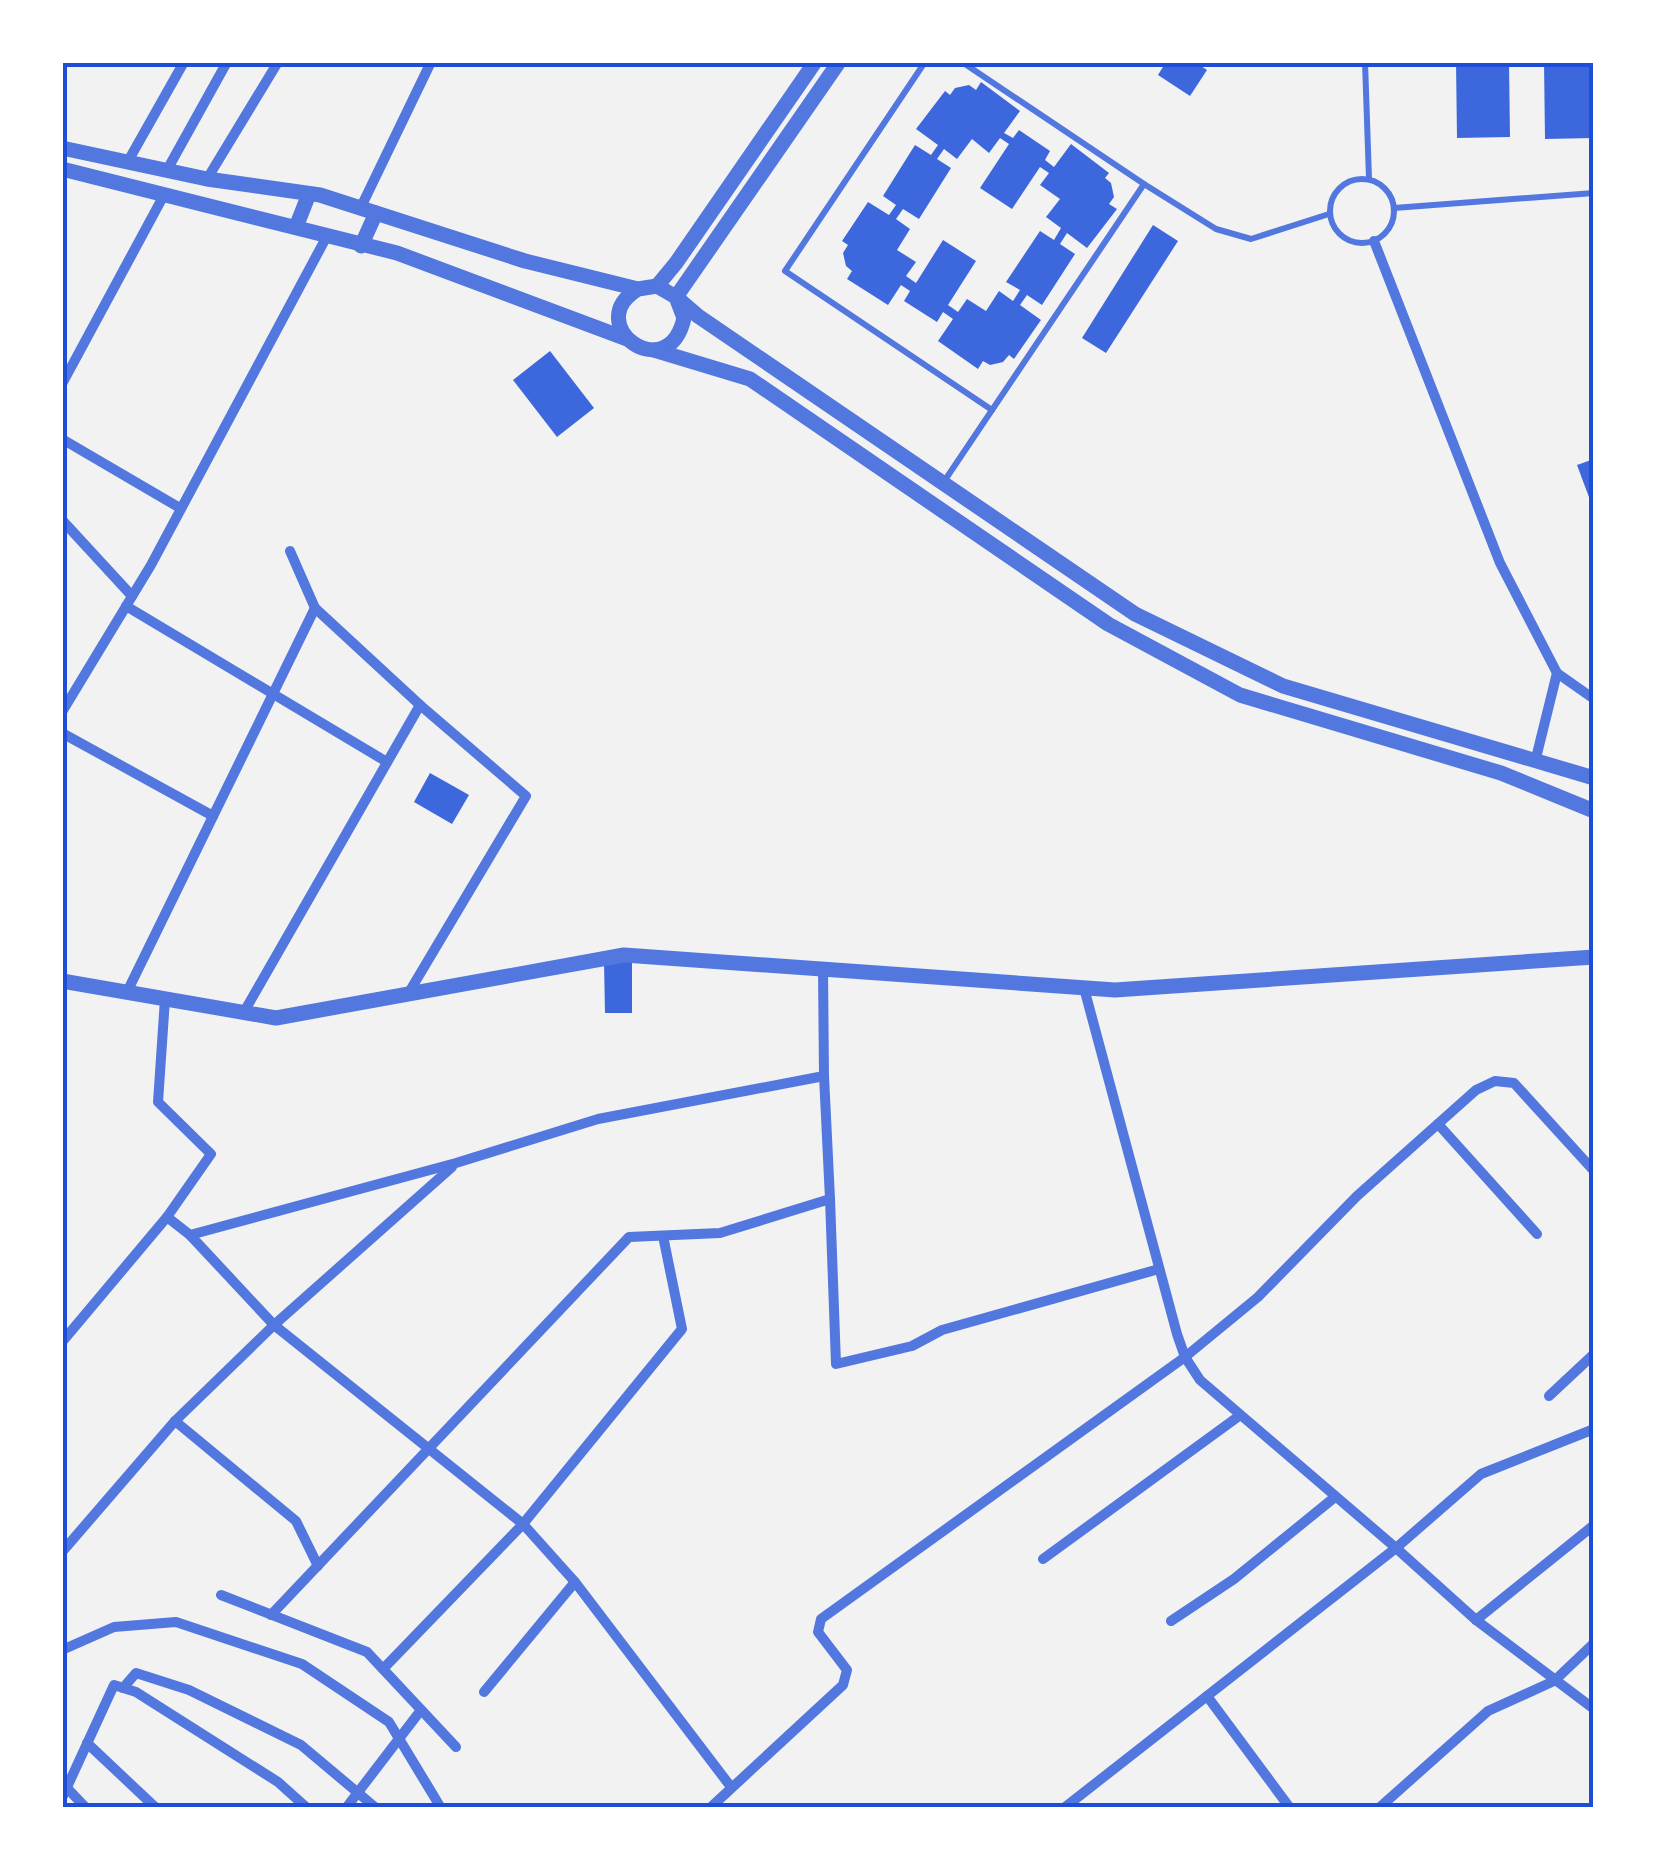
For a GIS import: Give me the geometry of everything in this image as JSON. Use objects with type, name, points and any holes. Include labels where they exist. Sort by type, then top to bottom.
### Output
[{"type":"street","points":[[127,164],[184,62]]},
{"type":"street","points":[[167,170],[227,62]]},
{"type":"street","points":[[208,179],[278,62]]},
{"type":"street","points":[[361,246],[368,210],[430,62]]},
{"type":"street","points":[[657,286],[815,62]]},
{"type":"street","points":[[676,297],[839,62]]},
{"type":"street","points":[[62,148],[127,164],[309,194],[525,262],[638,288],[657,286],[1119,604],[1283,686],[1594,778]]},
{"type":"street","points":[[62,169],[397,252],[513,294],[644,350],[750,379],[1108,624],[1240,695],[1501,774],[1594,812]]},
{"type":"street","points":[[62,384],[164,194]]},
{"type":"street","points":[[296,227],[309,194]]},
{"type":"street","points":[[62,712],[129,601],[328,236]]},
{"type":"street","points":[[1374,241],[1500,563],[1557,673],[1594,699]]},
{"type":"street","points":[[513,294],[525,262]]},
{"type":"street","points":[[627,340],[620,311],[638,288]]},
{"type":"street","points":[[654,350],[675,340],[681,330],[682,307],[676,297]]},
{"type":"street","points":[[62,439],[180,508]]},
{"type":"street","points":[[62,520],[129,601],[387,762]]},
{"type":"street","points":[[290,551],[315,608],[526,796],[408,994]]},
{"type":"street","points":[[1108,624],[1119,604]]},
{"type":"street","points":[[127,992],[315,608]]},
{"type":"street","points":[[1536,758],[1557,673]]},
{"type":"street","points":[[244,1012],[420,705]]},
{"type":"street","points":[[62,733],[213,816]]},
{"type":"street","points":[[62,981],[276,1018],[624,955],[1115,990],[1594,958]]},
{"type":"street","points":[[823,969],[836,1364],[912,1346],[942,1330],[1160,1269]]},
{"type":"street","points":[[1084,988],[1185,1356],[1200,1380],[1476,1620],[1594,1709]]},
{"type":"street","points":[[62,1342],[167,1217],[211,1154],[158,1102],[165,998]]},
{"type":"street","points":[[190,1235],[456,1163],[598,1119],[824,1076]]},
{"type":"street","points":[[710,1808],[843,1686],[847,1670],[818,1632],[822,1619],[1185,1356],[1258,1297],[1356,1196],[1476,1090],[1495,1081],[1514,1083],[1594,1171]]},
{"type":"street","points":[[1438,1124],[1537,1234]]},
{"type":"street","points":[[62,1552],[175,1420],[274,1325],[456,1163]]},
{"type":"street","points":[[271,1615],[629,1237],[720,1233],[830,1200]]},
{"type":"street","points":[[167,1217],[190,1235],[274,1325],[522,1524],[575,1582],[731,1787]]},
{"type":"street","points":[[383,1669],[522,1524],[682,1330],[664,1236]]},
{"type":"street","points":[[1549,1396],[1594,1354]]},
{"type":"street","points":[[1043,1560],[1239,1416]]},
{"type":"street","points":[[175,1420],[296,1522],[318,1566]]},
{"type":"street","points":[[1065,1807],[1396,1548],[1481,1474],[1594,1429]]},
{"type":"street","points":[[1170,1620],[1234,1579],[1335,1497]]},
{"type":"street","points":[[1476,1620],[1594,1526]]},
{"type":"street","points":[[484,1692],[575,1582]]},
{"type":"street","points":[[222,1595],[367,1652],[456,1747]]},
{"type":"street","points":[[62,1650],[114,1627],[176,1622],[302,1664],[389,1722],[442,1808]]},
{"type":"street","points":[[1379,1808],[1488,1711],[1554,1681],[1594,1644]]},
{"type":"street","points":[[124,1688],[136,1673],[189,1690],[301,1745],[376,1808]]},
{"type":"street","points":[[86,1808],[65,1793],[114,1685],[136,1692],[278,1782],[307,1808]]},
{"type":"street","points":[[1207,1696],[1290,1808]]},
{"type":"street","points":[[346,1808],[421,1710]]},
{"type":"street","points":[[87,1743],[156,1808]]},
{"type":"lane","points":[[925,62],[785,271],[992,410]]},
{"type":"lane","points":[[962,62],[1216,229],[1251,239],[1329,214]]},
{"type":"lane","points":[[1365,62],[1369,179]]},
{"type":"lane","points":[[1359,178],[1369,179],[1386,190],[1394,208],[1390,228],[1374,241],[1354,243],[1332,224],[1329,214],[1340,186],[1359,178]]},
{"type":"lane","points":[[942,485],[1144,184]]},
{"type":"lane","points":[[1394,208],[1594,193]]},
{"type":"building","points":[[1166,62],[1195,62],[1207,70],[1190,96],[1158,75]]},
{"type":"building","points":[[1456,62],[1509,62],[1510,137],[1457,138]]},
{"type":"building","points":[[1544,62],[1594,62],[1594,138],[1545,139]]},
{"type":"building","points":[[981,82],[1020,111],[1004,133],[1013,138],[1019,130],[1050,151],[1045,160],[1054,167],[1071,144],[1109,173],[1105,178],[1111,183],[1114,197],[1109,204],[1117,209],[1087,248],[1067,233],[1060,244],[1075,254],[1042,305],[1027,295],[1020,305],[1041,320],[1014,359],[1009,355],[1003,362],[990,365],[983,361],[978,369],[938,341],[953,319],[943,312],[937,322],[904,301],[910,291],[901,285],[888,305],[847,279],[852,271],[846,266],[843,253],[848,245],[842,241],[868,202],[889,215],[896,205],[883,196],[915,145],[931,155],[938,145],[916,129],[945,91],[950,95],[955,88],[969,85],[976,90]],"holes":[[[1000,138],[1009,144],[980,188],[1012,209],[1040,167],[1049,173],[1040,185],[1060,199],[1046,217],[1061,228],[1054,240],[1040,231],[1006,282],[1020,290],[1013,301],[999,291],[986,311],[967,299],[958,312],[948,305],[976,261],[943,240],[916,283],[906,276],[916,262],[897,250],[910,229],[896,219],[903,209],[919,219],[951,168],[937,159],[944,149],[957,159],[972,139],[989,153]]]},
{"type":"building","points":[[1153,225],[1178,241],[1106,353],[1082,338]]},
{"type":"building","points":[[550,351],[594,408],[557,437],[513,380]]},
{"type":"building","points":[[1594,459],[1594,508],[1593,508],[1577,465]]},
{"type":"building","points":[[430,773],[469,795],[452,824],[414,802]]},
{"type":"building","points":[[604,962],[632,962],[632,1013],[605,1013]]}]
